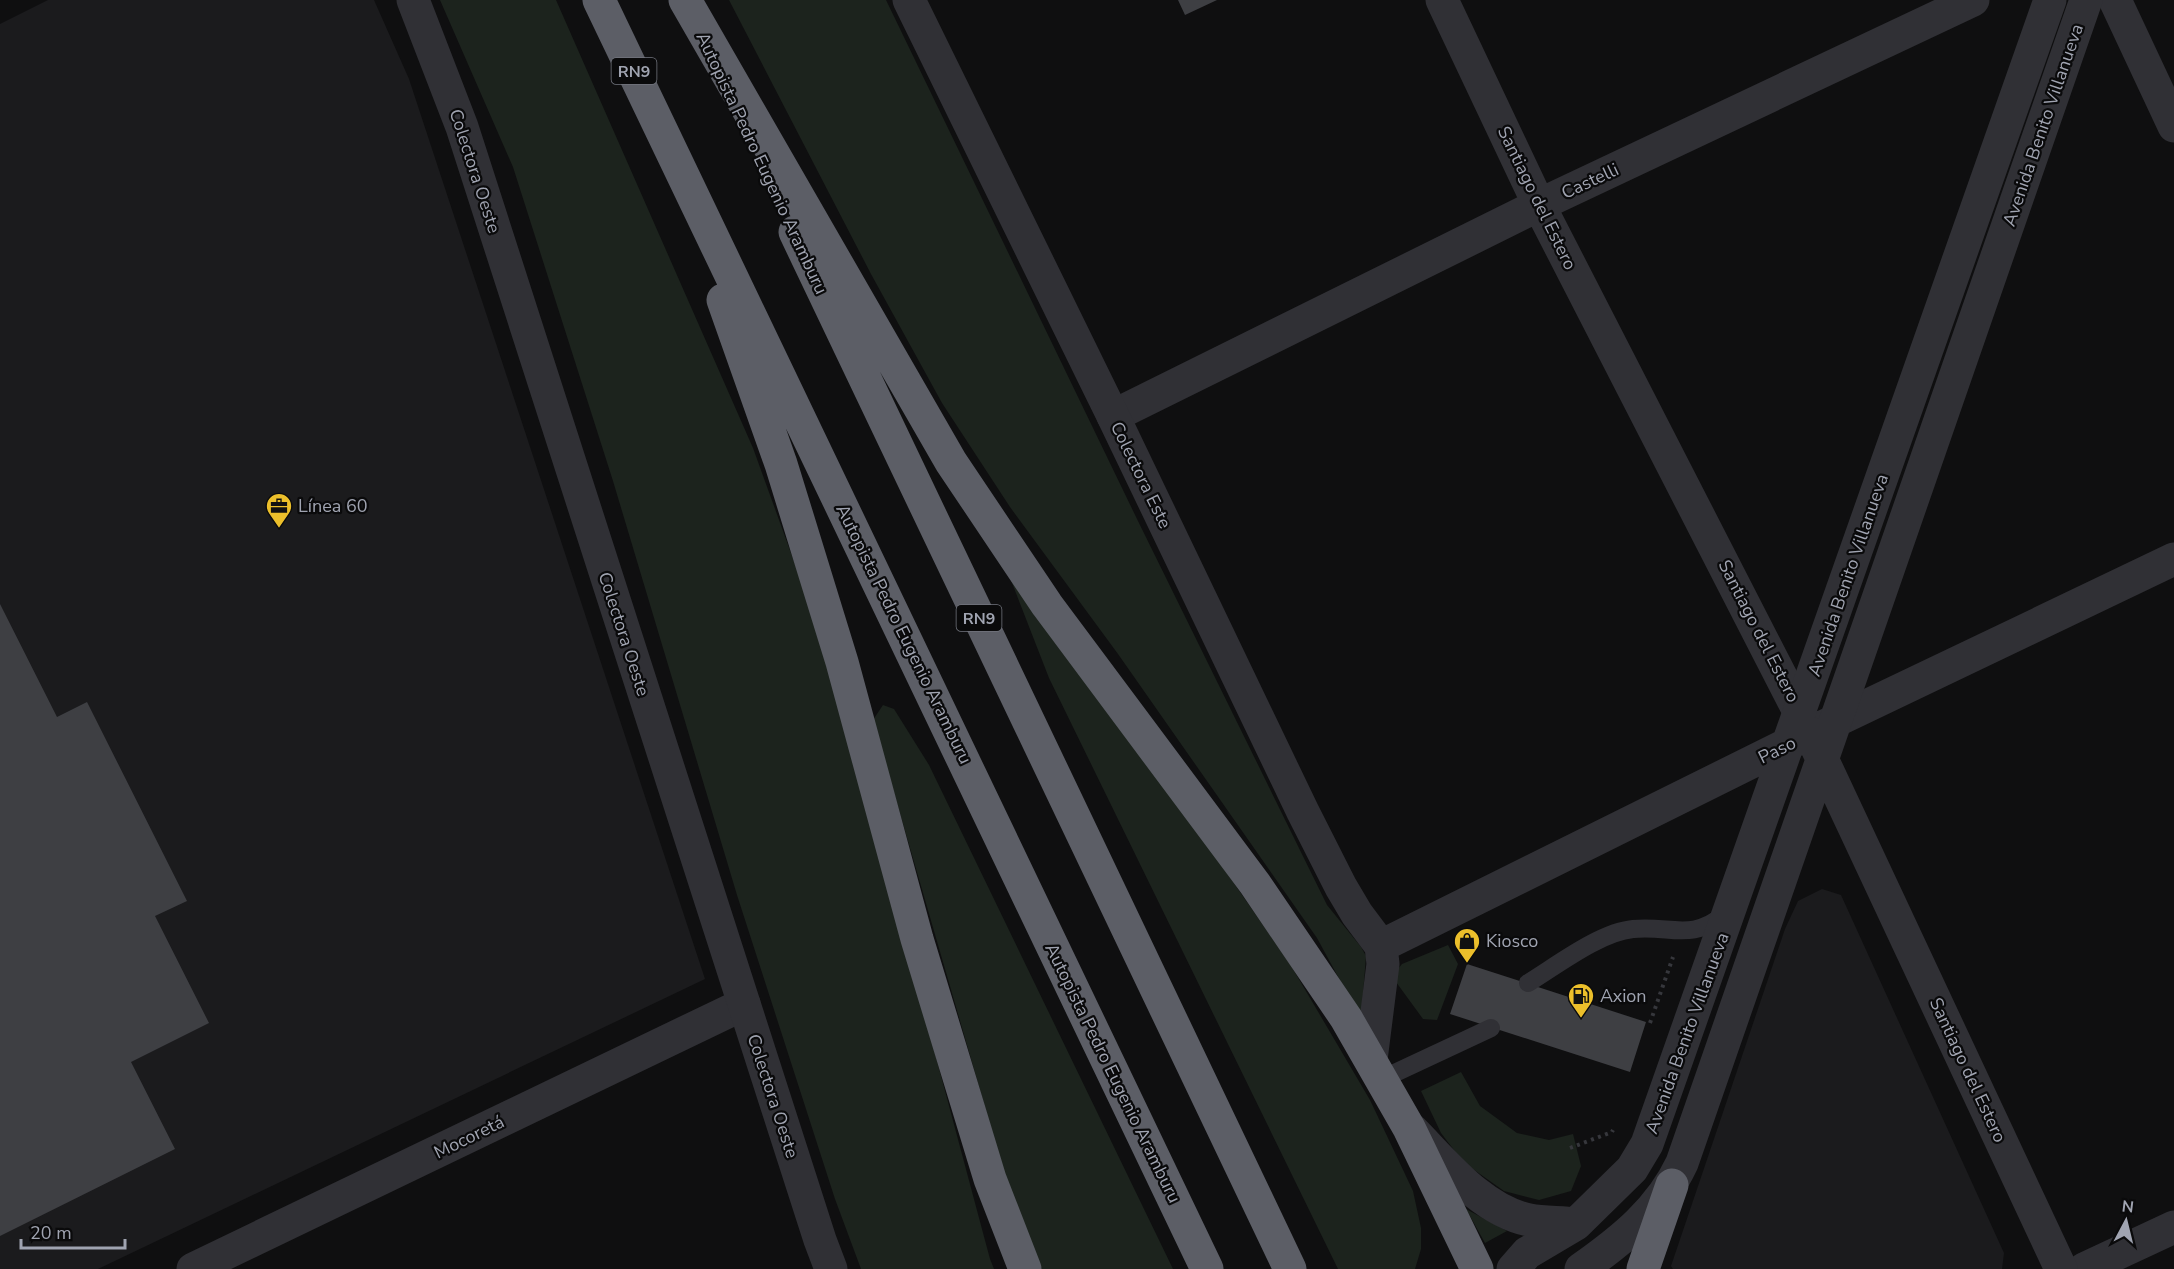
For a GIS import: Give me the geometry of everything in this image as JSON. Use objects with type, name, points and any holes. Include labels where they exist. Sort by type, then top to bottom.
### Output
[{"type":"highway","name":"Autopista Pedro Eugenio Aramburu","points":[[599,0],[1207,1268]]},
{"type":"highway","name":"Autopista Pedro Eugenio Aramburu","points":[[685,0],[1290,1269]]},
{"type":"highway","points":[[685,0],[951,462],[1047,605],[1255,884],[1346,1018],[1409,1128],[1478,1269]]},
{"type":"highway","points":[[668,142],[781,464],[842,662],[921,951],[990,1179],[1025,1269]]},
{"type":"highway","points":[[1643,1269],[1672,1185]]},
{"type":"street","name":"Colectora Oeste","points":[[413,0],[462,128],[831,1269]]},
{"type":"street","name":"Colectora Este","points":[[909,0],[1113,416],[1308,822],[1346,896],[1381,946]]},
{"type":"street","name":"Santiago del Estero","points":[[1442,0],[1539,205],[1812,734],[2061,1269]]},
{"type":"street","name":"Castelli","points":[[1113,416],[1539,205],[1973,0]]},
{"type":"street","name":"Avenida Benito Villanueva","points":[[1581,1269],[1634,1229],[1672,1185],[1702,1105],[1812,734],[2050,0]]},
{"type":"street","name":"Avenida Benito Villanueva","points":[[1513,1269],[1527,1253],[1576,1224],[1632,1169],[1647,1144],[1731,909],[1812,734],[2086,0]]},
{"type":"street","points":[[2115,0],[2174,126]]},
{"type":"street","name":"Paso","points":[[1381,946],[2174,559]]},
{"type":"street","points":[[1376,1069],[1383,964],[1381,946]]},
{"type":"street","name":"Mocoretá","points":[[193,1269],[744,1004]]},
{"type":"street","points":[[1409,1128],[1469,1187],[1500,1209],[1528,1220],[1576,1224]]},
{"type":"street","points":[[2084,1269],[2174,1227]]},
{"type":"lane","points":[[1528,983],[1597,941],[1633,929],[1682,931],[1701,928],[1715,922],[1731,909]]},
{"type":"lane","points":[[1376,1069],[1491,1028]]},
{"type":"path","points":[[1650,1023],[1682,931]]},
{"type":"path","points":[[1570,1148],[1612,1132],[1616,1122]]},
{"type":"shaded area","name":"Línea 60","points":[[48,0],[374,0],[409,79],[705,979],[98,1269],[0,1269],[0,24]]},
{"type":"shaded area","points":[[440,0],[556,0],[753,448],[830,661],[994,1269],[861,1269],[835,1199],[737,895],[613,481],[513,167]]},
{"type":"shaded area","points":[[729,0],[886,0],[1327,905],[1366,956],[1361,1019],[1317,938],[1118,654],[1010,507],[942,403],[871,274]]},
{"type":"shaded area","points":[[1007,570],[1167,787],[1290,964],[1370,1100],[1413,1191],[1421,1228],[1421,1249],[1415,1269],[1338,1269],[1049,678]]},
{"type":"shaded area","points":[[883,705],[894,709],[929,765],[1173,1269],[1041,1269],[1013,1204],[873,720]]},
{"type":"shaded area","points":[[1822,889],[1841,895],[2004,1253],[2002,1269],[1673,1269],[1671,1266],[1785,929],[1798,901]]},
{"type":"shaded area","points":[[1448,945],[1458,964],[1437,1020],[1423,1019],[1396,982],[1394,974],[1402,964]]},
{"type":"shaded area","points":[[1461,1072],[1480,1106],[1517,1133],[1549,1140],[1573,1134],[1581,1166],[1571,1191],[1539,1200],[1504,1191],[1463,1162],[1441,1133],[1421,1091]]},
{"type":"shaded area","points":[[1466,1209],[1507,1231],[1485,1243]]},
{"type":"building","points":[[1178,0],[1217,0],[1185,15]]},
{"type":"building","points":[[0,604],[57,717],[87,702],[187,901],[155,916],[209,1023],[131,1062],[175,1149],[0,1236]]},
{"type":"building","points":[[1467,964],[1646,1022],[1630,1072],[1450,1014]]},
{"type":"place","name":"Línea 60","points":[[279,529]]},
{"type":"place","name":"Kiosco","points":[[1467,964]]},
{"type":"place","name":"Axion","points":[[1581,1019]]}]
